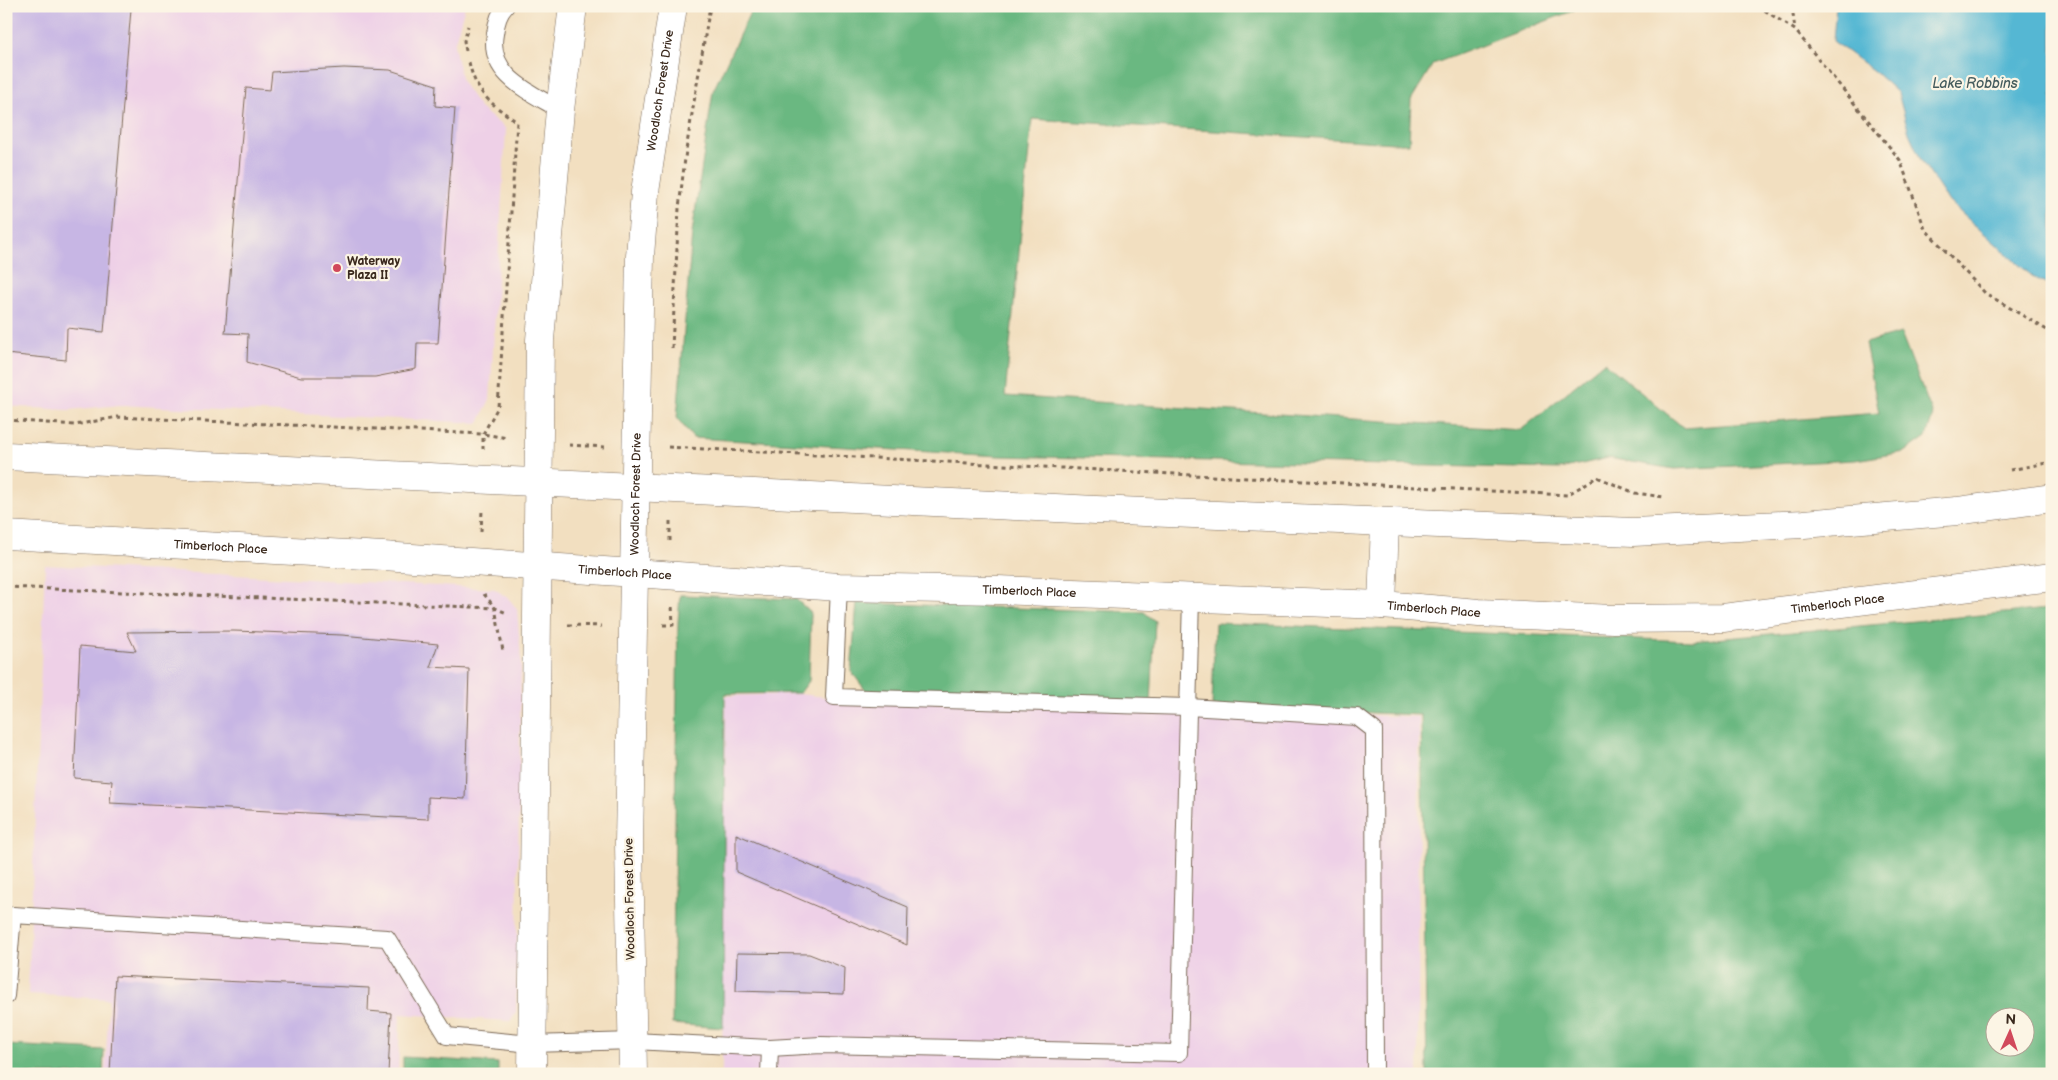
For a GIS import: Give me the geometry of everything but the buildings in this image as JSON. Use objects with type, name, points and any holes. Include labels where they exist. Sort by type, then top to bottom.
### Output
[{"type":"street","points":[[532,1074],[541,331],[560,110],[573,6]]},
{"type":"street","name":"Woodloch Forest Drive","points":[[634,1074],[629,843],[640,256],[645,192],[673,6]]},
{"type":"street","points":[[6,456],[636,489],[1539,530],[1673,530],[1804,524],[1947,512],[2052,498]]},
{"type":"street","points":[[1382,605],[1386,523]]},
{"type":"street","name":"Timberloch Place","points":[[6,535],[480,563],[839,587],[998,590],[1382,605],[1479,613],[1613,619],[1723,618],[2052,577]]},
{"type":"lane","points":[[506,6],[502,10],[494,38],[493,50],[496,63],[524,89],[560,110]]},
{"type":"lane","points":[[839,587],[834,696],[1188,707],[1357,717],[1374,730],[1375,1074]]},
{"type":"lane","points":[[6,996],[13,915],[387,938],[448,1036],[532,1044],[634,1041],[770,1048],[821,1045],[1179,1053],[1191,598]]},
{"type":"lane","points":[[769,1074],[770,1048]]},
{"type":"path","points":[[672,358],[679,208],[686,150],[710,6]]},
{"type":"path","points":[[1758,6],[1795,30],[1900,160],[1925,229],[1985,293],[2052,333]]},
{"type":"path","points":[[1792,6],[1795,30]]},
{"type":"path","points":[[470,17],[464,41],[471,73],[485,100],[517,122],[498,407],[483,434],[481,590],[495,608]]},
{"type":"path","points":[[6,420],[75,425],[118,417],[483,434],[540,444],[636,448],[668,447],[1567,495],[1597,476],[1636,493],[1671,498]]},
{"type":"path","points":[[6,587],[495,608],[536,624],[632,626],[673,624],[668,437]]},
{"type":"path","points":[[2008,470],[2052,462]]},
{"type":"shaded area","points":[[6,6],[465,6],[454,45],[462,82],[480,108],[506,129],[490,399],[479,423],[120,405],[68,410],[6,406]]},
{"type":"shaded area","points":[[45,565],[495,589],[509,599],[517,609],[521,660],[516,1012],[510,1021],[400,1014],[398,1074],[105,1074],[109,999],[28,994]]},
{"type":"shaded area","points":[[800,694],[833,698],[1419,717],[1418,1074],[722,1074],[726,696]]},
{"type":"green space","points":[[753,6],[1572,6],[1575,10],[1433,64],[1411,100],[1409,144],[1032,119],[1005,396],[1521,430],[1604,362],[1684,428],[1879,413],[1865,343],[1901,333],[1933,415],[1926,437],[1905,452],[1855,460],[1674,469],[1608,458],[1560,469],[998,456],[693,438],[677,418],[692,233],[713,91]]},
{"type":"green space","points":[[680,595],[796,599],[811,613],[809,681],[800,693],[725,694],[723,1028],[672,1024]]},
{"type":"green space","points":[[857,603],[1144,612],[1155,621],[1151,703],[866,691],[851,671]]},
{"type":"green space","points":[[2048,609],[2052,637],[2052,1074],[1427,1074],[1421,715],[1212,706],[1215,623],[1693,641]]},
{"type":"green space","points":[[6,1045],[104,1050],[103,1074],[6,1074]]},
{"type":"green space","points":[[403,1057],[498,1063],[498,1074],[403,1074]]},
{"type":"water","name":"Lake Robbins","points":[[1836,6],[2052,6],[2052,286],[2033,277],[1949,202],[1921,160],[1909,133],[1898,93],[1875,72],[1833,41]]},
{"type":"place","name":"Waterway Plaza II","points":[[337,268]]}]
